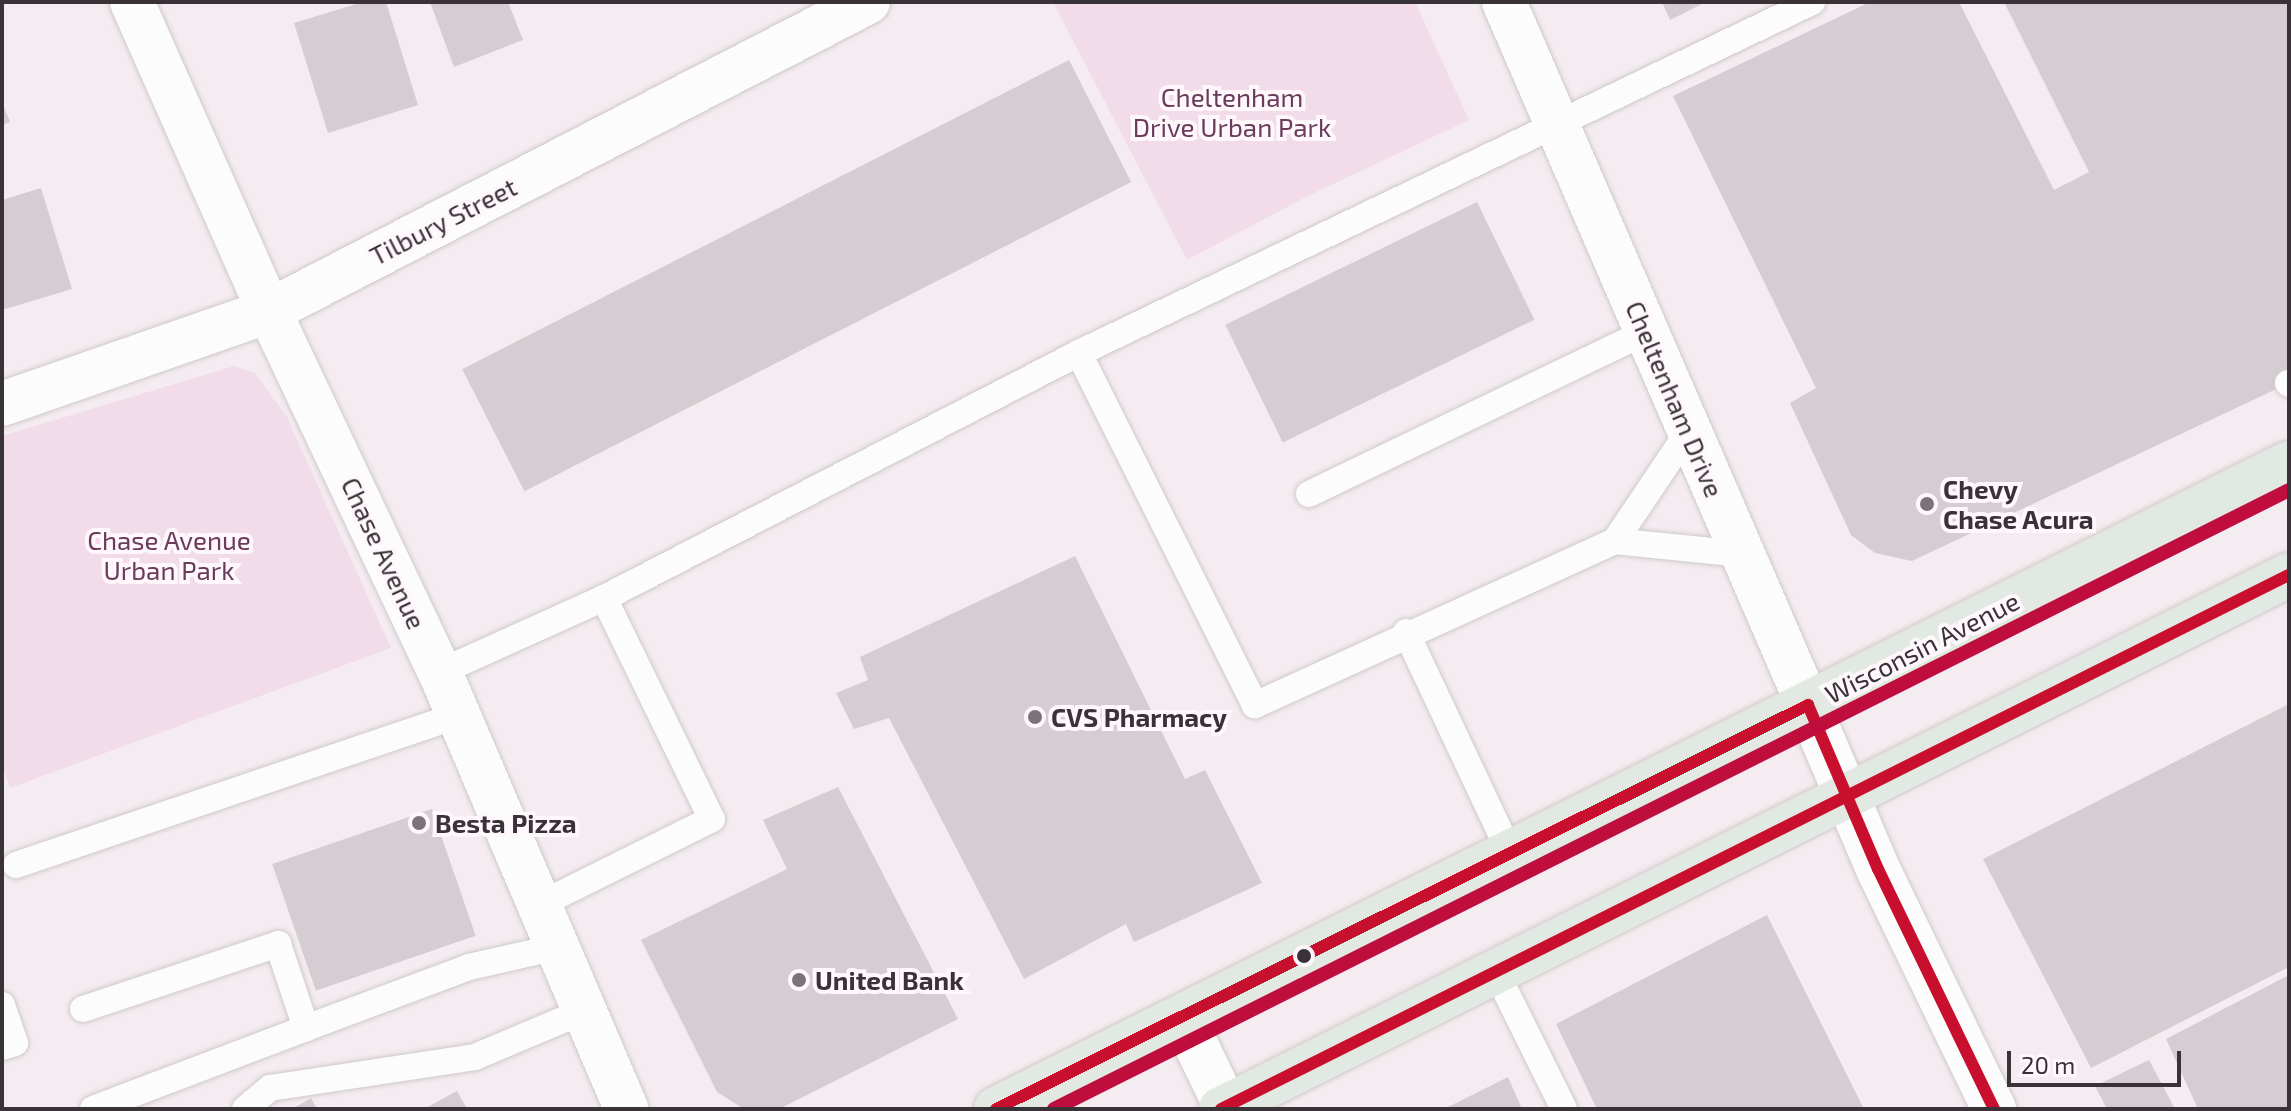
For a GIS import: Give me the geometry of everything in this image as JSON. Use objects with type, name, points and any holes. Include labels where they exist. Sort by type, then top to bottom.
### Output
[{"type":"main road","name":"Wisconsin Avenue","points":[[996,1109],[2289,463]]},
{"type":"main road","points":[[1224,1108],[2289,575]]},
{"type":"street","name":"Chase Avenue","points":[[132,2],[269,311],[440,672],[626,1109]]},
{"type":"street","name":"Tilbury Street","points":[[2,404],[269,311],[820,12],[868,2]]},
{"type":"street","name":"Cheltenham Drive","points":[[1504,2],[1846,796],[1994,1109]]},
{"type":"street","points":[[1183,1018],[1224,1108]]},
{"type":"lane","points":[[440,672],[604,598],[1079,353],[1812,2]]},
{"type":"lane","points":[[1309,494],[1646,332]]},
{"type":"lane","points":[[1079,353],[1255,705],[1406,632],[1615,541],[1742,554]]},
{"type":"lane","points":[[1615,541],[1689,431]]},
{"type":"lane","points":[[539,905],[712,819],[604,598]]},
{"type":"lane","points":[[1406,632],[1510,853]]},
{"type":"lane","points":[[16,865],[458,715]]},
{"type":"lane","points":[[83,1009],[278,944],[306,1028]]},
{"type":"lane","points":[[93,1109],[469,967],[557,947]]},
{"type":"lane","points":[[1497,974],[1564,1109]]},
{"type":"lane","points":[[2,1005],[15,1043],[2,1047]]},
{"type":"lane","points":[[245,1109],[270,1088],[475,1057],[584,1011]]},
{"type":"green space","name":"Cheltenham Drive Urban Park","points":[[1053,2],[1415,2],[1469,120],[1308,196],[1187,260]]},
{"type":"green space","name":"Chase Avenue Urban Park","points":[[234,366],[255,373],[287,417],[391,648],[10,788],[2,765],[2,436]]},
{"type":"building","points":[[363,2],[386,2],[418,105],[328,133],[294,23]]},
{"type":"building","points":[[430,2],[508,2],[523,40],[454,67]]},
{"type":"building","points":[[1662,2],[1706,2],[1670,20]]},
{"type":"building","points":[[1870,2],[1959,2],[2054,190],[2089,172],[2004,2],[2289,2],[2289,383],[1912,561],[1875,553],[1851,535],[1790,403],[1816,388],[1673,96]]},
{"type":"building","points":[[1069,60],[1131,182],[524,491],[462,369]]},
{"type":"building","points":[[2,102],[10,122],[2,125]]},
{"type":"building","points":[[41,188],[72,289],[2,310],[2,200]]},
{"type":"building","points":[[1477,202],[1534,320],[1283,442],[1225,325]]},
{"type":"building","name":"CVS Pharmacy","points":[[1075,556],[1185,779],[1205,770],[1262,883],[1134,942],[1126,924],[1024,979],[889,718],[854,729],[836,693],[868,680],[860,657]]},
{"type":"building","points":[[2289,704],[2289,967],[2091,1068],[1983,859]]},
{"type":"building","name":"United Bank","points":[[838,787],[958,1019],[779,1109],[744,1109],[717,1092],[641,940],[787,869],[763,820]]},
{"type":"building","points":[[432,809],[476,936],[316,991],[272,864]]},
{"type":"building","points":[[1767,915],[1864,1109],[1597,1109],[1556,1024]]},
{"type":"building","points":[[2289,975],[2289,1109],[2198,1109],[2166,1039]]},
{"type":"building","points":[[2149,1060],[2175,1109],[2107,1109],[2095,1086]]},
{"type":"building","points":[[1508,1077],[1522,1109],[1444,1109]]},
{"type":"building","points":[[457,1091],[467,1109],[424,1109]]},
{"type":"building","points":[[311,1098],[317,1109],[292,1109]]},
{"type":"transit line","points":[[1054,1109],[2289,490]]},
{"type":"transit line","points":[[1221,1109],[2289,575]]},
{"type":"transit line","points":[[996,1109],[1808,705],[1878,869],[1994,1109]]},
{"type":"place","name":"Chevy Chase Acura","points":[[1927,504]]},
{"type":"place","name":"CVS Pharmacy","points":[[1035,717]]},
{"type":"place","name":"Besta Pizza","points":[[419,823]]},
{"type":"place","name":"United Bank","points":[[799,980]]}]
